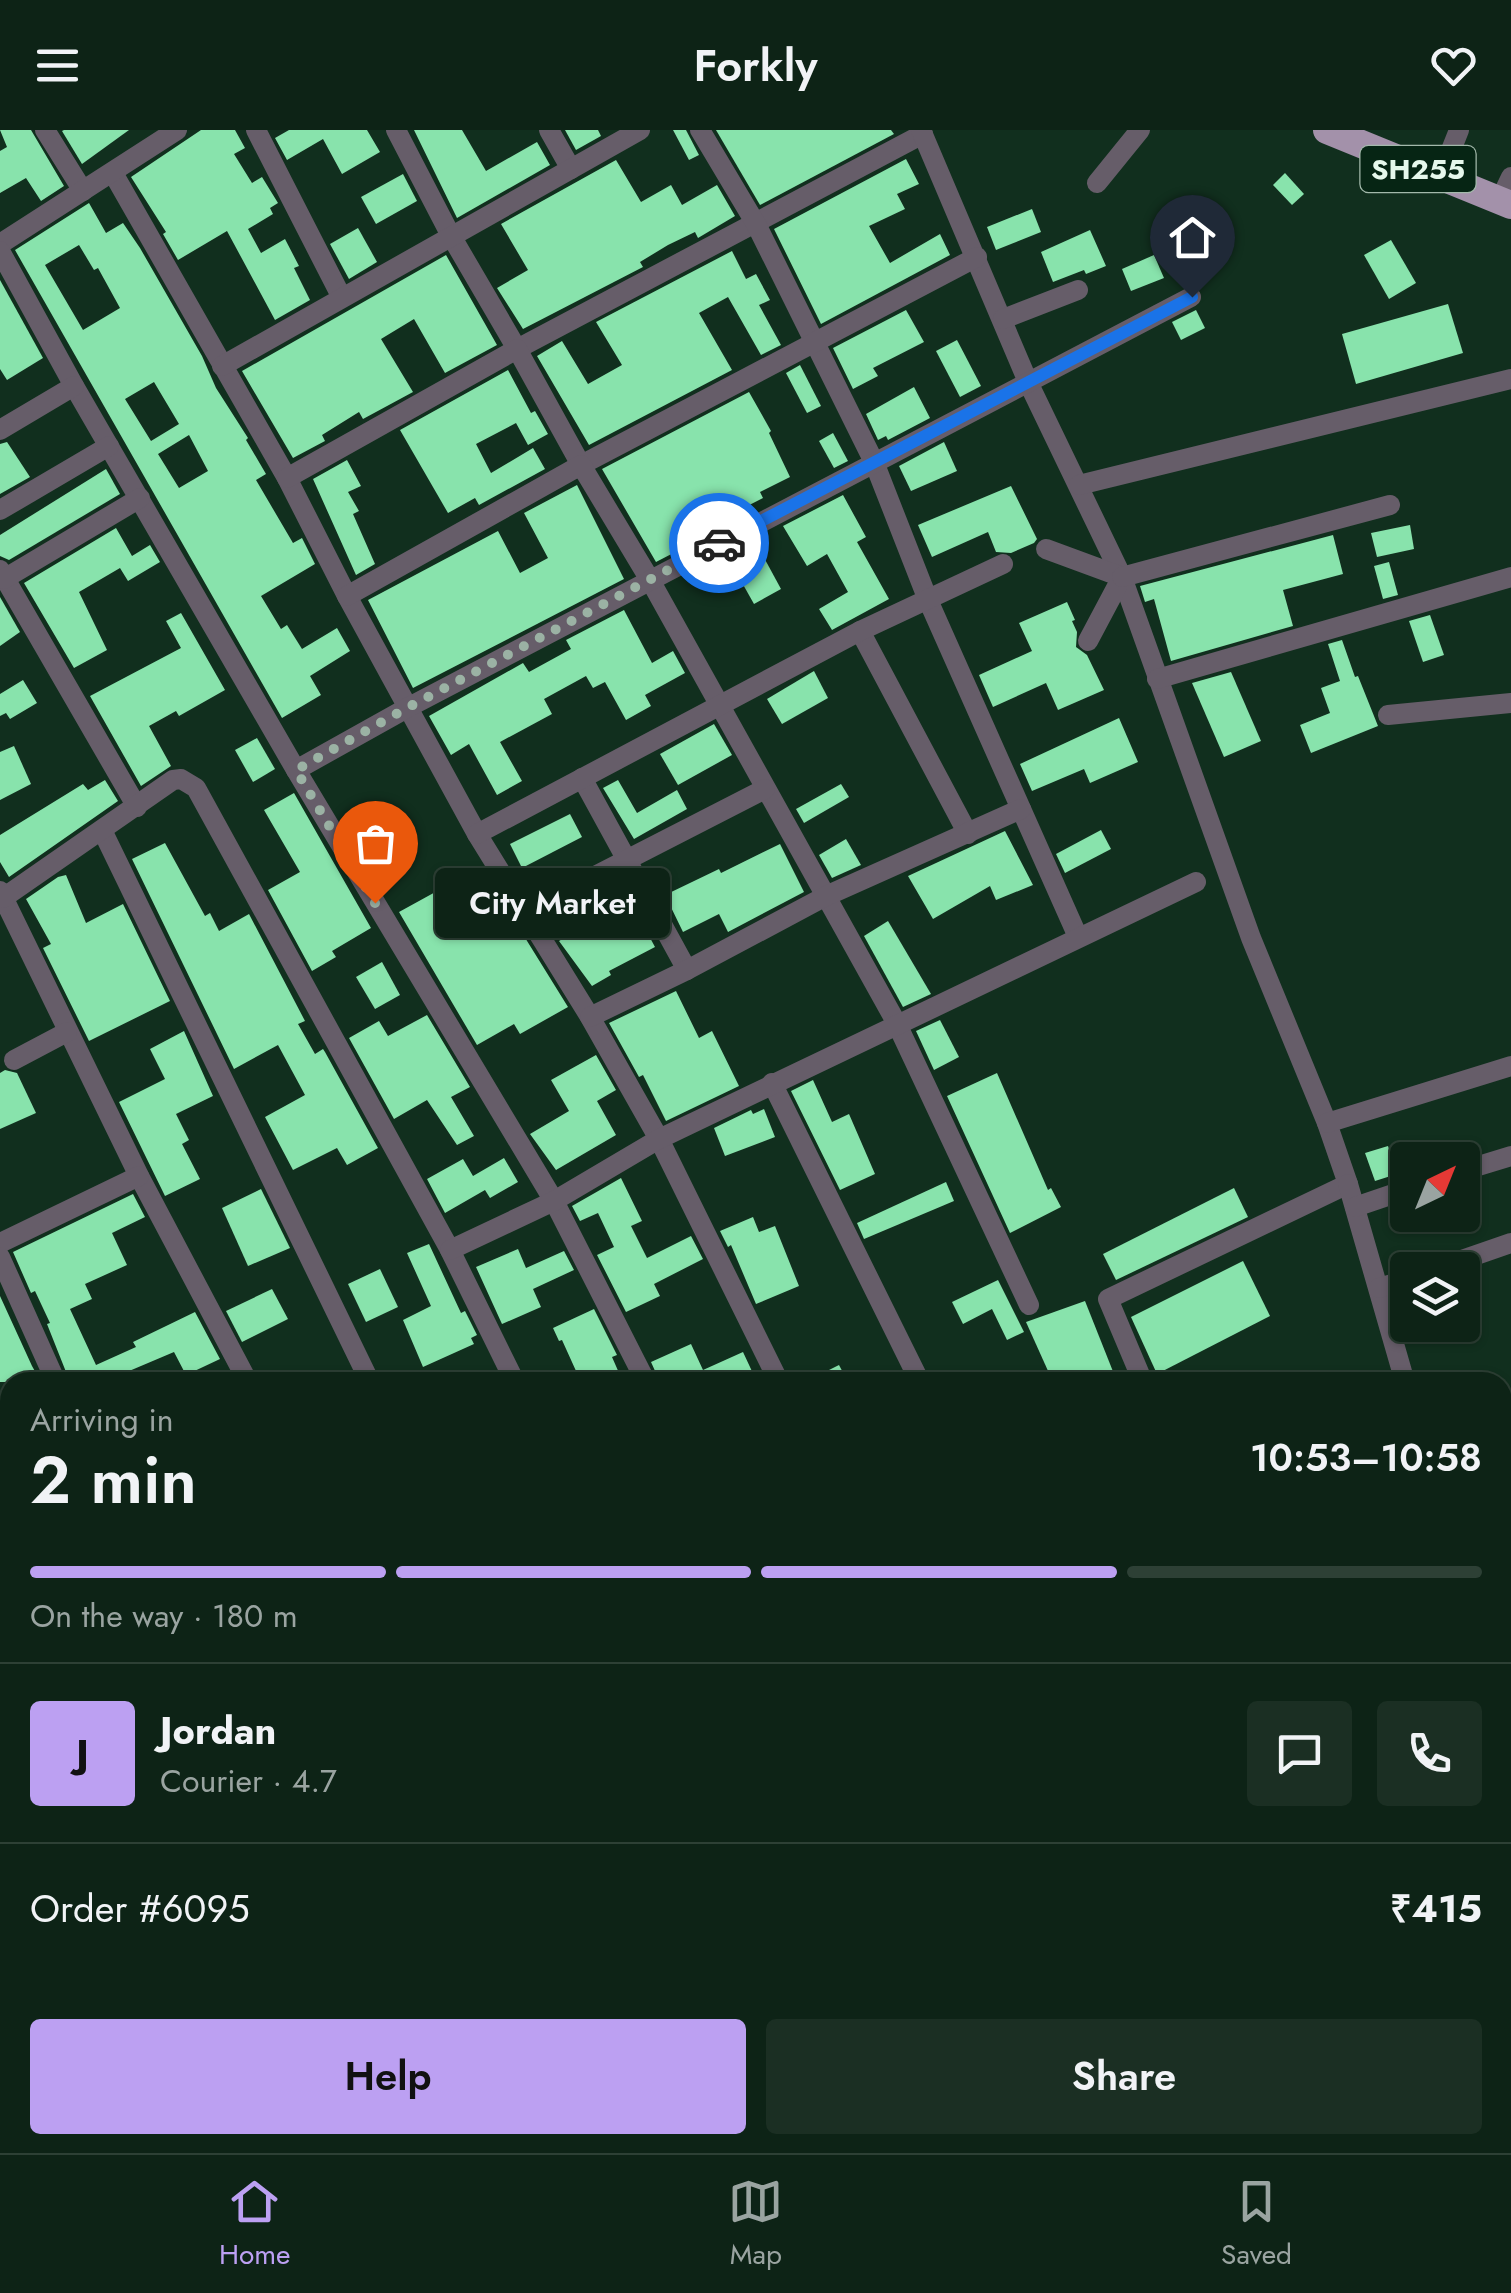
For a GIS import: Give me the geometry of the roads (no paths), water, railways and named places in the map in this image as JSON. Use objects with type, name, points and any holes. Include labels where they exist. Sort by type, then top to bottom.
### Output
[{"type":"main road","name":"SH255","points":[[1327,130],[1440,178],[1507,194]]},
{"type":"street","points":[[45,130],[83,191]]},
{"type":"street","points":[[178,130],[0,247],[74,386],[296,770],[554,1202],[641,1372]]},
{"type":"street","points":[[256,130],[341,296]]},
{"type":"street","points":[[396,130],[450,234],[650,580],[896,1022],[1029,1305]]},
{"type":"street","points":[[548,130],[571,169]]},
{"type":"street","points":[[700,130],[756,224],[874,462],[928,600],[1078,937]]},
{"type":"street","points":[[1098,183],[1140,130]]},
{"type":"street","points":[[1440,178],[1459,130]]},
{"type":"street","points":[[287,478],[517,349],[922,132],[1028,382],[1122,577],[1251,938],[1328,1123],[1380,1288],[1401,1372]]},
{"type":"street","points":[[222,366],[628,133]]},
{"type":"street","points":[[112,173],[287,478],[477,834],[590,1016],[658,1138],[774,1372]]},
{"type":"street","points":[[347,596],[581,465],[977,257]]},
{"type":"street","points":[[1002,319],[1078,290]]},
{"type":"street","points":[[296,770],[407,708],[1192,297]]},
{"type":"street","points":[[1079,484],[1511,379]]},
{"type":"street","points":[[0,430],[74,386]]},
{"type":"street","points":[[0,510],[110,446]]},
{"type":"street","points":[[137,807],[2,575],[140,498]]},
{"type":"street","points":[[1046,549],[1122,577],[1390,504]]},
{"type":"street","points":[[477,834],[860,631],[1003,564]]},
{"type":"street","points":[[1088,642],[1122,577]]},
{"type":"street","points":[[1157,679],[1511,578]]},
{"type":"street","points":[[860,631],[968,834]]},
{"type":"street","points":[[1388,715],[1511,702]]},
{"type":"street","points":[[582,778],[687,970]]},
{"type":"street","points":[[243,1372],[139,1176],[2,894],[181,779],[196,788],[450,1250],[510,1372]]},
{"type":"street","points":[[526,911],[765,789]]},
{"type":"street","points":[[590,1016],[826,896],[1021,808]]},
{"type":"street","points":[[102,830],[365,1372]]},
{"type":"street","points":[[450,1250],[554,1202],[658,1138],[1196,882]]},
{"type":"street","points":[[14,1060],[67,1032]]},
{"type":"street","points":[[1328,1123],[1511,1066]]},
{"type":"street","points":[[772,1083],[915,1372]]},
{"type":"street","points":[[1480,1166],[1511,1156]]},
{"type":"street","points":[[0,1243],[139,1176]]},
{"type":"street","points":[[1140,1372],[1108,1298],[1348,1184]]},
{"type":"street","points":[[1355,1206],[1390,1195]]},
{"type":"street","points":[[1480,1254],[1511,1243]]},
{"type":"street","points":[[0,1257],[52,1372]]},
{"type":"street","points":[[1380,1288],[1390,1285]]},
{"type":"place","name":"City Market","points":[[375,903]]}]
